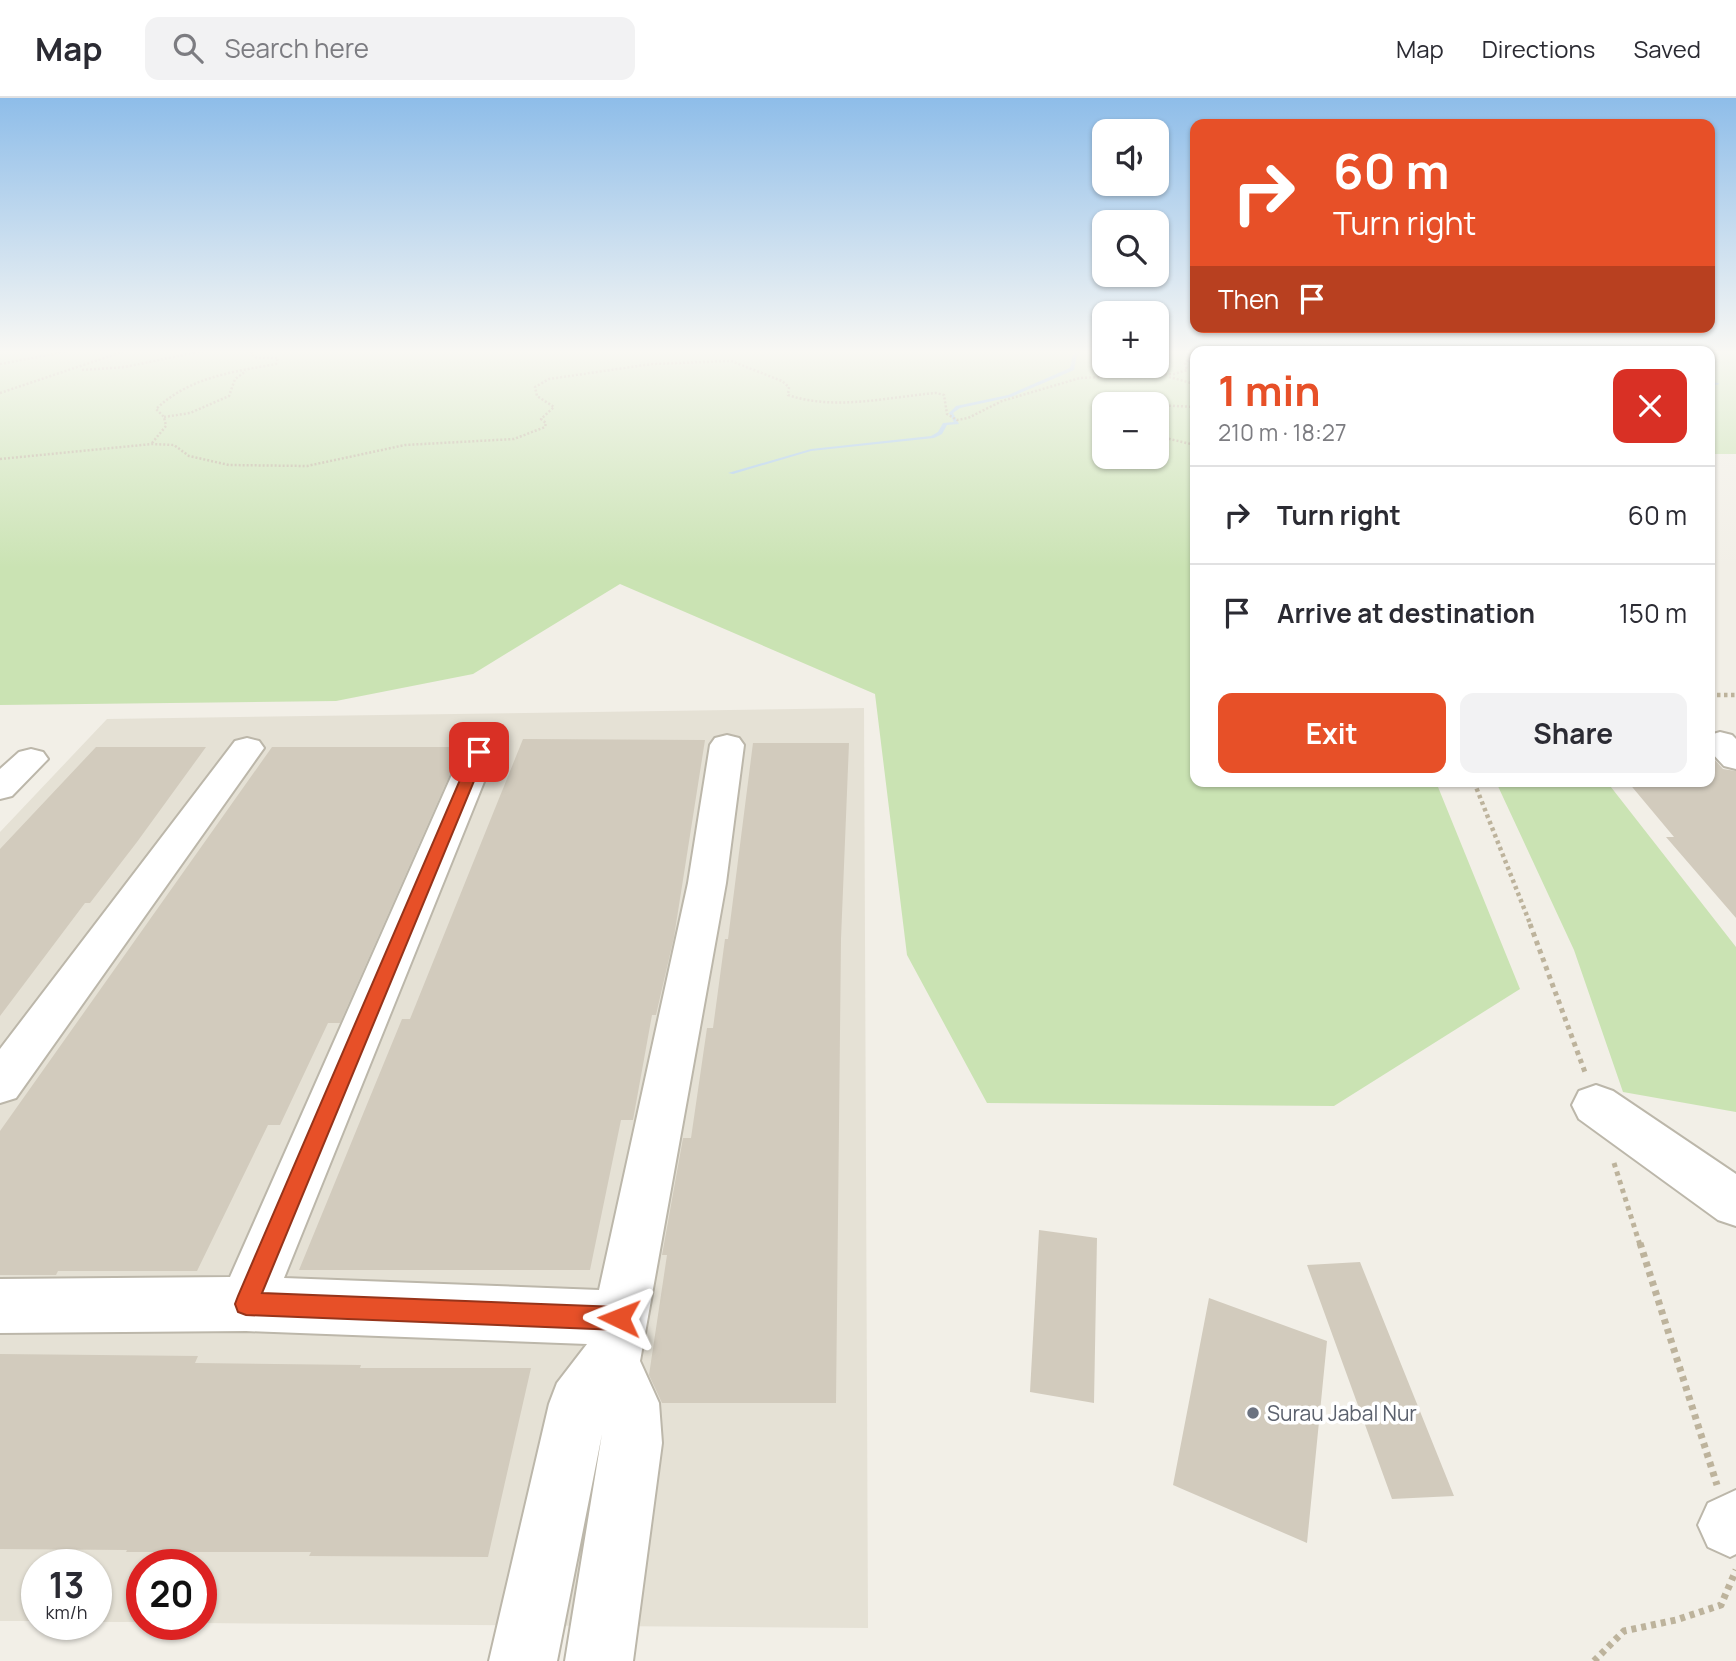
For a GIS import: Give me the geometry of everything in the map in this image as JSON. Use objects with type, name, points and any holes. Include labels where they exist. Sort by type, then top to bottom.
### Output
[{"type":"lane","points":[[523,1661],[578,1404],[615,1341],[707,883],[727,745]]},
{"type":"lane","points":[[0,1084],[247,748]]},
{"type":"lane","points":[[246,1304],[479,752]]},
{"type":"lane","points":[[0,759],[31,759],[0,788]]},
{"type":"lane","points":[[1596,1105],[1736,1203]]},
{"type":"lane","points":[[0,1306],[246,1304],[615,1341]]},
{"type":"lane","points":[[599,1661],[632,1443],[630,1403],[615,1341]]},
{"type":"path","points":[[152,444],[166,426],[165,423]]},
{"type":"path","points":[[0,459],[152,444],[174,445],[188,456],[229,465],[307,466],[405,446],[492,443],[513,439],[545,427],[546,423]]},
{"type":"path","points":[[1169,439],[1190,444]]},
{"type":"path","points":[[1715,695],[1736,695]]},
{"type":"path","points":[[1476,787],[1497,835],[1596,1105],[1734,1539],[1721,1605],[1676,1620],[1624,1631],[1594,1661]]},
{"type":"shaded area","points":[[864,708],[868,1628],[217,1623],[217,1549],[126,1549],[126,1622],[112,1622],[112,1549],[21,1549],[21,1621],[0,1621],[0,832],[107,719]]},
{"type":"green space","points":[[0,423],[1092,423],[1092,469],[1169,469],[1169,423],[1190,423],[1190,787],[1438,787],[1520,989],[1334,1106],[987,1103],[907,955],[875,694],[620,584],[473,674],[336,701],[0,705]]},
{"type":"green space","points":[[1715,423],[1736,423],[1736,454],[1715,454]]},
{"type":"green space","points":[[1498,787],[1611,787],[1736,947],[1736,1112],[1623,1092],[1574,950]]},
{"type":"building","points":[[523,739],[705,740],[674,937],[656,1015],[652,1015],[633,1120],[621,1120],[590,1270],[299,1270],[402,1019],[410,1019]]},
{"type":"building","points":[[753,743],[849,743],[841,939],[836,1403],[662,1403],[649,1375],[667,1255],[662,1255],[683,1138],[691,1138],[707,1028],[713,1028],[725,939],[728,939]]},
{"type":"building","points":[[96,747],[206,747],[137,842],[90,903],[85,903],[0,1016],[0,849]]},
{"type":"building","points":[[272,747],[462,747],[340,1023],[328,1023],[280,1125],[268,1125],[197,1271],[58,1271],[56,1275],[0,1275],[0,1131]]},
{"type":"building","points":[[1715,760],[1723,769],[1736,771],[1736,918],[1666,837],[1674,837],[1632,787],[1715,787]]},
{"type":"building","points":[[1039,1230],[1097,1238],[1094,1403],[1030,1392]]},
{"type":"building","points":[[1360,1262],[1454,1496],[1392,1499],[1307,1265]]},
{"type":"building","name":"Surau Jabal Nur","points":[[1209,1298],[1327,1341],[1307,1543],[1173,1485]]},
{"type":"building","points":[[0,1354],[198,1356],[195,1363],[361,1365],[360,1368],[531,1368],[488,1557],[309,1556],[311,1552],[217,1552],[217,1549],[0,1549]]},
{"type":"waterway","points":[[731,473],[811,450],[932,437],[940,433],[945,424],[957,423]]},
{"type":"place","name":"Surau Jabal Nur","points":[[1253,1413]]},
{"type":"route","points":[[479,752],[246,1304],[619,1318]]}]
